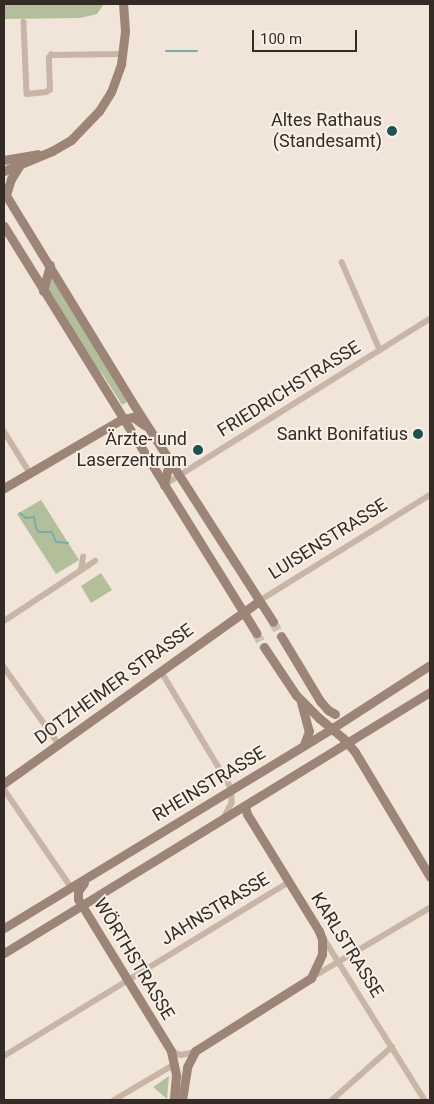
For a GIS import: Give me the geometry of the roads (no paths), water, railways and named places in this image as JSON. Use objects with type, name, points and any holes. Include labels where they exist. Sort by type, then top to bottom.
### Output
[{"type":"main road","points":[[4,171],[20,166],[52,151],[76,136],[99,111],[115,82],[122,54],[125,31],[123,4]]},
{"type":"main road","points":[[4,160],[52,151]]},
{"type":"main road","points":[[20,166],[11,179],[5,194],[152,432],[273,622]]},
{"type":"main road","points":[[4,205],[20,219]]},
{"type":"main road","points":[[4,226],[256,633]]},
{"type":"main road","points":[[43,291],[50,266]]},
{"type":"main road","points":[[4,488],[122,419],[133,417],[152,432]]},
{"type":"main road","points":[[164,485],[170,460]]},
{"type":"main road","name":"LUISENSTRASSE","points":[[243,611],[259,600]]},
{"type":"main road","name":"DOTZHEIMER STRASSE","points":[[4,783],[243,611]]},
{"type":"main road","points":[[282,636],[320,701],[328,710],[335,714]]},
{"type":"main road","points":[[264,647],[300,700],[348,742],[430,877]]},
{"type":"main road","name":"RHEINSTRASSE","points":[[4,928],[332,729],[355,712],[430,666]]},
{"type":"main road","name":"RHEINSTRASSE","points":[[4,953],[430,692]]},
{"type":"main road","points":[[300,700],[309,731],[304,745]]},
{"type":"main road","points":[[313,712],[335,714],[355,712]]},
{"type":"main road","name":"KARLSTRASSE","points":[[244,806],[247,814],[319,931]]},
{"type":"main road","name":"WÖRTHSTRASSE","points":[[93,874],[78,891],[78,898],[171,1051],[175,1064],[174,1100]]},
{"type":"main road","points":[[182,1100],[187,1067],[195,1051],[311,978],[322,954],[322,939],[319,931]]},
{"type":"street","points":[[24,22],[27,94],[50,90],[49,58],[51,55],[122,54]]},
{"type":"street","points":[[342,262],[380,350]]},
{"type":"street","name":"FRIEDRICHSTRASSE","points":[[164,485],[430,319]]},
{"type":"street","points":[[4,431],[30,473]]},
{"type":"street","name":"LUISENSTRASSE","points":[[259,600],[318,566],[430,495]]},
{"type":"street","points":[[81,570],[83,557]]},
{"type":"street","points":[[4,621],[95,561]]},
{"type":"street","points":[[4,668],[59,744]]},
{"type":"street","points":[[161,671],[232,789],[230,808],[216,823]]},
{"type":"street","name":"WÖRTHSTRASSE","points":[[4,788],[70,887]]},
{"type":"street","name":"JAHNSTRASSE","points":[[4,1056],[289,882]]},
{"type":"street","points":[[311,978],[430,908]]},
{"type":"street","name":"KARLSTRASSE","points":[[319,931],[425,1100]]},
{"type":"street","points":[[332,1100],[392,1047]]},
{"type":"street","points":[[171,1051],[181,1055],[195,1051]]},
{"type":"street","points":[[114,1100],[175,1064]]},
{"type":"waterway","points":[[166,51],[197,51]]},
{"type":"waterway","points":[[20,513],[26,518],[34,517],[36,528],[39,532],[52,532],[56,542],[68,543]]},
{"type":"tunnel","points":[[273,622],[281,636]]},
{"type":"tunnel","points":[[256,633],[264,647]]},
{"type":"place","name":"Altes Rathaus (Standesamt)","points":[[392,131]]},
{"type":"place","name":"Sankt Bonifatius","points":[[418,434]]},
{"type":"place","name":"Ärzte- und Laserzentrum","points":[[198,450]]}]
